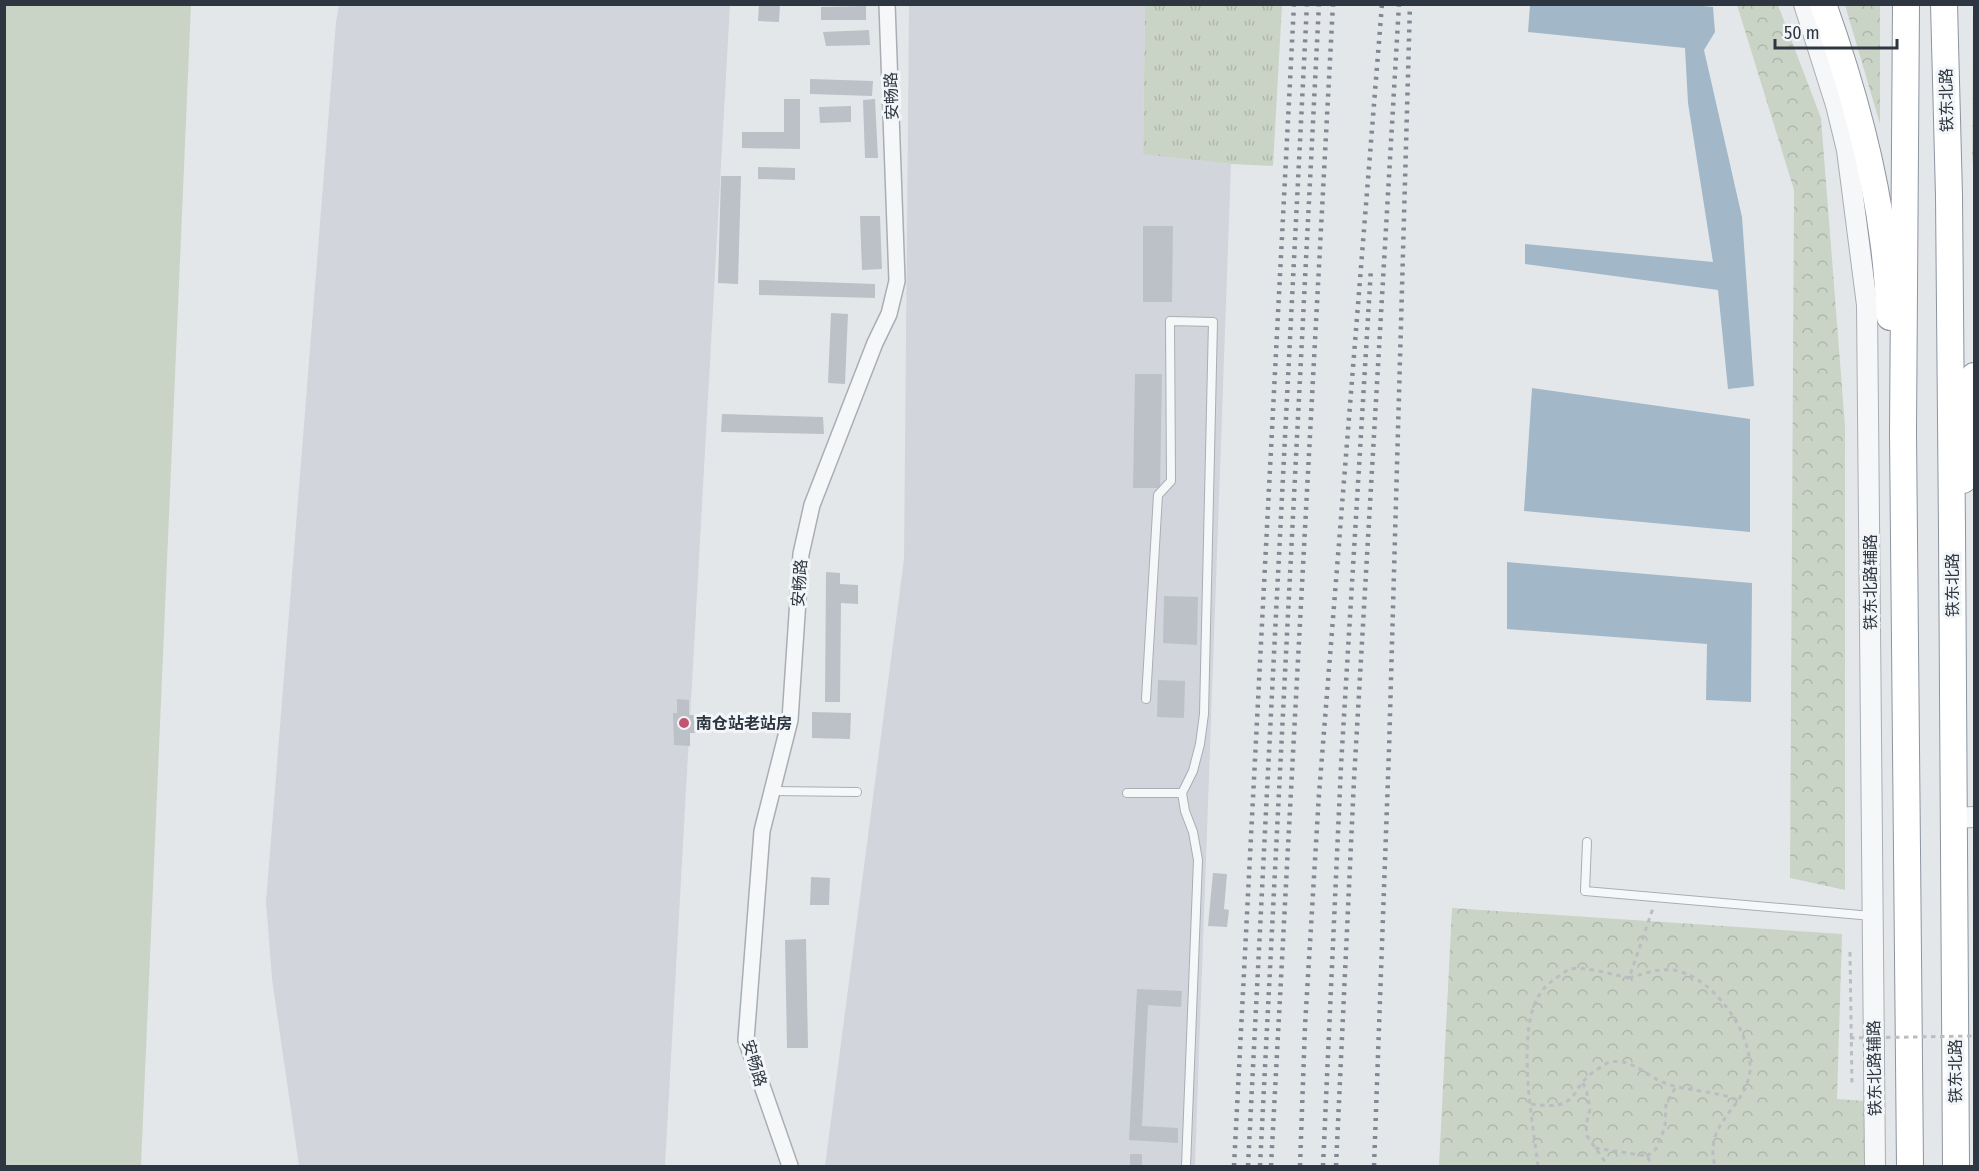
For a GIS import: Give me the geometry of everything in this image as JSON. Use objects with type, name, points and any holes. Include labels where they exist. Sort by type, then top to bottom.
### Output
[{"type":"highway","points":[[1823,4],[1840,52],[1873,181],[1883,238],[1895,378],[1903,432]]},
{"type":"highway","points":[[1906,4],[1903,432],[1910,1167]]},
{"type":"highway","name":"铁东北路","points":[[1944,4],[1949,196],[1952,531],[1964,817],[1956,1167]]},
{"type":"highway","points":[[1952,531],[1969,448],[1974,376]]},
{"type":"street","name":"安畅路","points":[[790,1167],[746,1040],[762,831],[790,720],[801,554],[805,531],[812,505],[875,343],[889,314],[897,281],[887,4]]},
{"type":"street","name":"铁东北路辅路","points":[[1804,4],[1830,84],[1847,150],[1868,305],[1875,1167]]},
{"type":"lane","points":[[1146,699],[1158,495],[1171,481],[1170,321],[1213,322],[1204,714],[1193,771],[1182,793],[1198,860],[1186,1167]]},
{"type":"lane","points":[[772,791],[857,792]]},
{"type":"lane","points":[[1127,793],[1182,793]]},
{"type":"lane","points":[[1587,842],[1585,891],[1872,916]]},
{"type":"path","points":[[1629,978],[1657,897]]},
{"type":"path","points":[[1850,952],[1852,1088]]},
{"type":"path","points":[[1538,1167],[1528,1078],[1529,1033],[1533,1011],[1540,993],[1550,982],[1570,969],[1598,971],[1629,978],[1657,969],[1679,972],[1703,982],[1739,1024],[1747,1048],[1750,1070],[1745,1089],[1720,1124],[1713,1150],[1714,1167]]},
{"type":"path","points":[[1850,1038],[1974,1036]]},
{"type":"path","points":[[1531,1104],[1547,1106],[1562,1104],[1572,1099],[1592,1072],[1609,1062],[1629,1063],[1663,1083],[1676,1087],[1714,1093],[1737,1100]]},
{"type":"path","points":[[1583,1083],[1590,1109],[1587,1115],[1587,1136],[1608,1167]]},
{"type":"path","points":[[1594,1147],[1647,1156],[1656,1149],[1665,1127],[1666,1103],[1676,1087]]},
{"type":"path","points":[[1647,1156],[1652,1167]]},
{"type":"shaded area","points":[[339,5],[730,5],[665,1166],[299,1166],[272,979],[266,902]]},
{"type":"shaded area","points":[[909,5],[1145,5],[1143,153],[1231,164],[1195,1166],[825,1166],[904,559]]},
{"type":"green space","points":[[5,4],[191,5],[141,1166],[5,1166]]},
{"type":"green space","points":[[1145,5],[1282,5],[1273,166],[1231,164],[1143,154]]},
{"type":"green space","points":[[1737,5],[1778,5],[1821,118],[1845,426],[1845,890],[1790,878],[1794,190]]},
{"type":"green space","points":[[1845,5],[1880,5],[1880,124]]},
{"type":"green space","points":[[1973,5],[1974,148],[1972,165]]},
{"type":"green space","points":[[1452,908],[1842,934],[1837,1099],[1864,1101],[1865,1166],[1439,1166]]},
{"type":"water","points":[[1683,4],[1713,7],[1715,32],[1704,50],[1742,217],[1754,386],[1728,389],[1718,290],[1525,264],[1525,244],[1713,262],[1688,103],[1685,48],[1528,32],[1530,5]]},
{"type":"water","points":[[1532,388],[1750,419],[1750,532],[1524,511]]},
{"type":"water","points":[[1507,562],[1752,583],[1751,702],[1706,700],[1707,644],[1507,629]]},
{"type":"building","points":[[759,4],[780,4],[779,22],[758,21]]},
{"type":"building","points":[[866,6],[866,20],[821,20],[821,7]]},
{"type":"building","points":[[869,30],[870,45],[826,46],[823,32]]},
{"type":"building","points":[[810,79],[873,81],[872,96],[810,94]]},
{"type":"building","points":[[784,99],[800,99],[800,149],[742,148],[742,132],[784,132]]},
{"type":"building","points":[[875,99],[878,158],[865,158],[863,100]]},
{"type":"building","points":[[851,106],[851,122],[820,123],[819,107]]},
{"type":"building","points":[[758,167],[795,168],[795,180],[758,179]]},
{"type":"building","points":[[721,176],[741,176],[738,284],[718,283]]},
{"type":"building","points":[[860,216],[880,216],[882,269],[862,270]]},
{"type":"building","points":[[1143,226],[1173,226],[1172,302],[1143,302]]},
{"type":"building","points":[[759,280],[875,284],[875,298],[759,295]]},
{"type":"building","points":[[831,313],[848,314],[845,384],[828,383]]},
{"type":"building","points":[[1135,374],[1162,374],[1160,488],[1133,488]]},
{"type":"building","points":[[722,414],[823,417],[824,434],[721,432]]},
{"type":"building","points":[[826,572],[840,573],[840,584],[858,585],[858,604],[841,603],[840,702],[825,702]]},
{"type":"building","points":[[1164,596],[1198,597],[1197,645],[1163,643]]},
{"type":"building","points":[[1158,680],[1185,681],[1184,718],[1157,717]]},
{"type":"building","name":"南仓站老站房","points":[[677,699],[689,700],[689,715],[697,715],[696,733],[690,733],[690,746],[674,745],[673,713],[677,713]]},
{"type":"building","points":[[812,712],[851,713],[850,739],[812,738]]},
{"type":"building","points":[[1213,873],[1227,874],[1224,909],[1229,910],[1227,927],[1208,926]]},
{"type":"building","points":[[811,877],[830,878],[829,905],[810,905]]},
{"type":"building","points":[[806,939],[808,1048],[787,1048],[785,940]]},
{"type":"building","points":[[1137,989],[1182,991],[1181,1007],[1148,1005],[1142,1126],[1178,1128],[1178,1143],[1129,1140]]},
{"type":"building","points":[[1130,1154],[1142,1154],[1142,1166],[1130,1166]]},
{"type":"railway","points":[[1234,1166],[1294,4]]},
{"type":"railway","points":[[1248,1166],[1307,4]]},
{"type":"railway","points":[[1260,1166],[1319,4]]},
{"type":"railway","points":[[1271,1166],[1333,4]]},
{"type":"railway","points":[[1300,1166],[1305,1026],[1319,794],[1382,4]]},
{"type":"railway","points":[[1336,1166],[1354,780],[1399,4]]},
{"type":"railway","points":[[1374,1166],[1389,750],[1410,4]]},
{"type":"railway","points":[[1323,1166],[1341,766],[1371,268]]},
{"type":"place","name":"南仓站老站房","points":[[684,723]]}]
